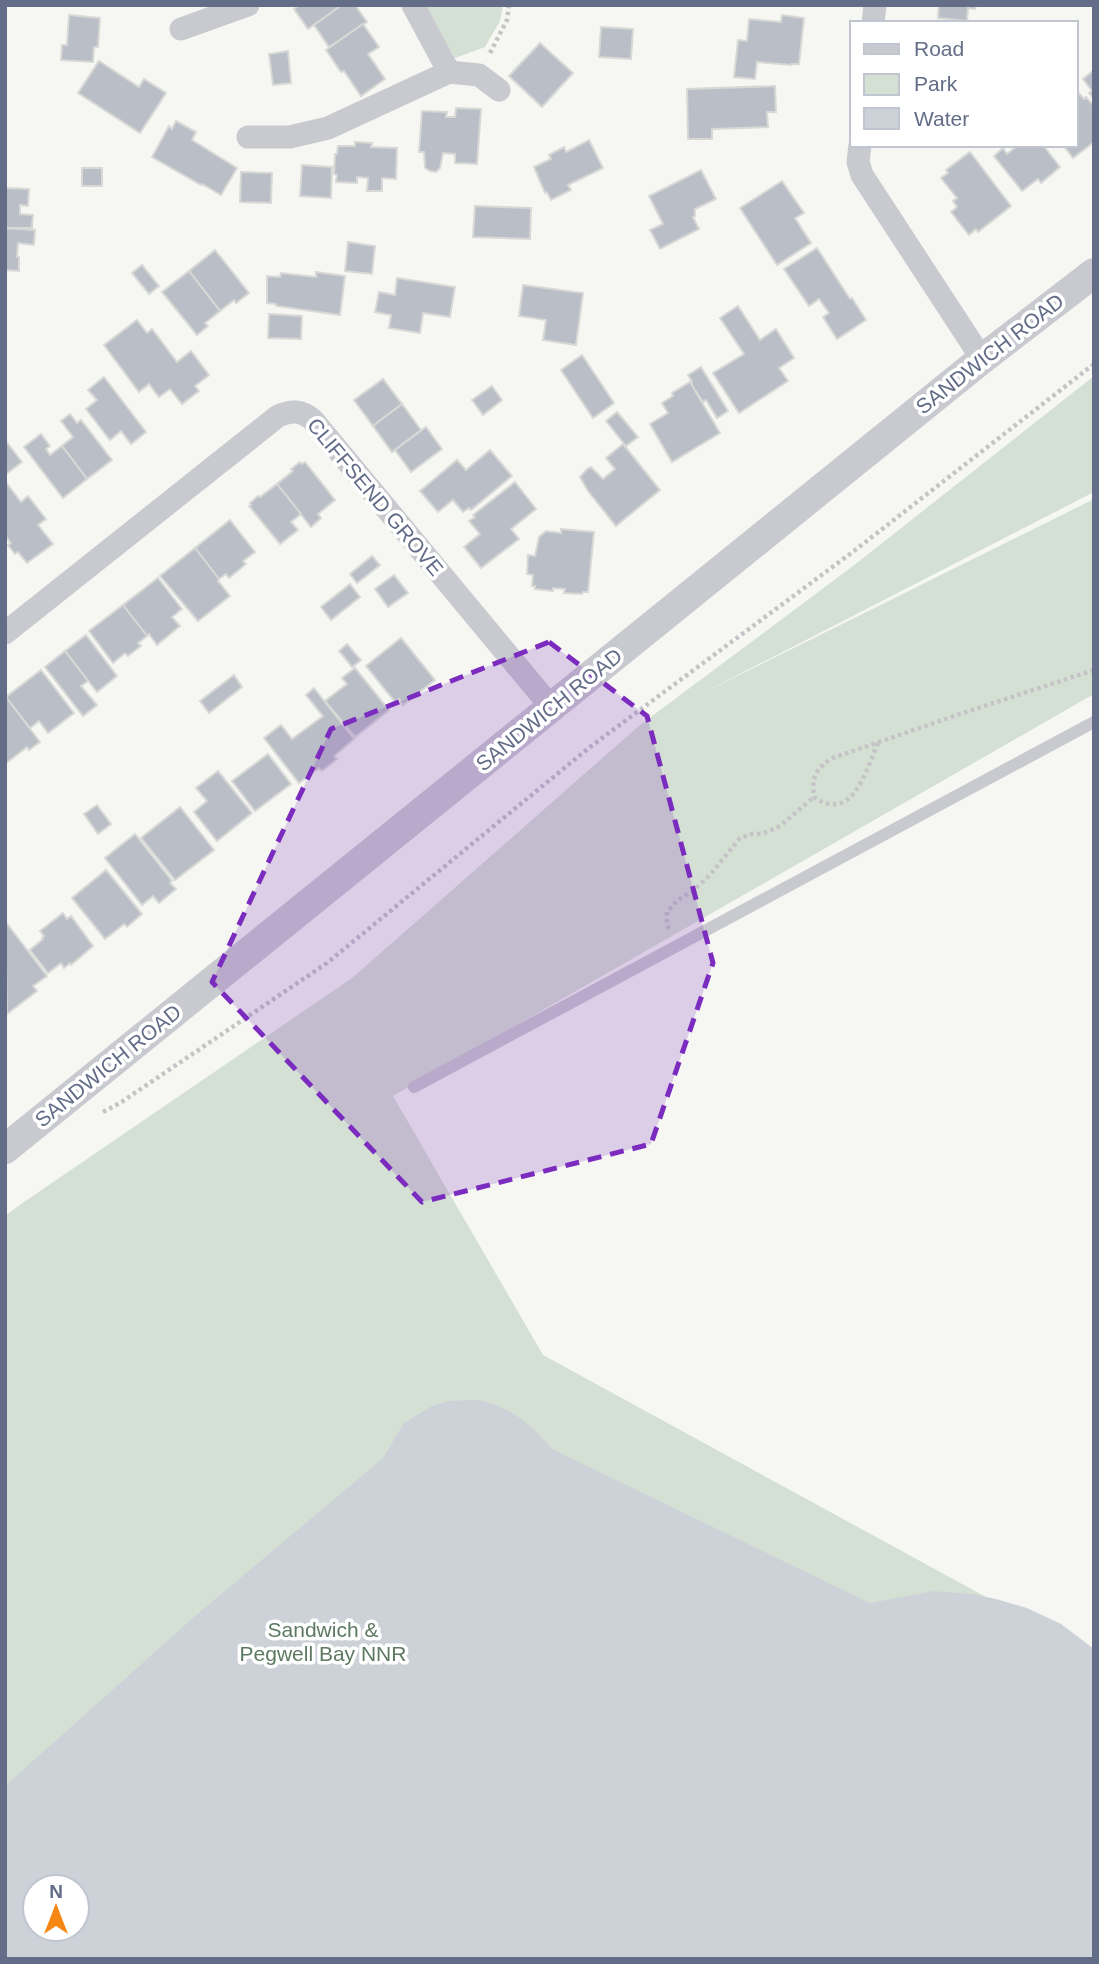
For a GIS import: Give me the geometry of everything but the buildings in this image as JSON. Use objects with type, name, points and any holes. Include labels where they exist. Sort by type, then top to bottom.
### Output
[{"type":"street","points":[[413,5],[449,72]]},
{"type":"street","points":[[181,29],[247,6]]},
{"type":"street","points":[[248,137],[290,137],[328,128],[449,72],[479,75],[499,90]]},
{"type":"street","points":[[860,147],[858,162],[862,175],[982,359]]},
{"type":"street","name":"SANDWICH ROAD","points":[[5,1149],[982,359],[1094,273]]},
{"type":"street","name":"CLIFFSEND GROVE","points":[[5,633],[278,416],[299,411],[313,420],[552,708]]},
{"type":"lane","points":[[414,1087],[1094,722]]},
{"type":"path","points":[[479,75],[507,20],[509,5]]},
{"type":"path","points":[[98,1114],[120,1103],[327,963],[590,747],[854,551],[1094,364]]},
{"type":"path","points":[[878,743],[859,786],[850,799],[839,805],[825,805],[814,797],[812,782],[817,769],[830,759],[1094,670]]},
{"type":"path","points":[[678,945],[667,926],[667,912],[678,900],[710,875],[740,838],[762,834],[780,826],[814,797]]},
{"type":"highlighted area","points":[[549,642],[647,716],[713,963],[651,1144],[422,1202],[212,982],[331,729]]},
{"type":"green space","points":[[425,5],[503,5],[500,21],[485,47],[455,58]]},
{"type":"green space","name":"Sandwich & Pegwell Bay NNR","points":[[1094,376],[1094,492],[701,694],[1094,499],[1094,694],[393,1096],[543,1355],[1094,1656],[1094,1959],[5,1959],[5,1216],[352,978],[640,725],[853,566]]},
{"type":"water","name":"Sandwich & Pegwell Bay NNR","points":[[475,1400],[494,1404],[513,1413],[530,1426],[552,1449],[870,1603],[933,1591],[972,1594],[1027,1608],[1061,1624],[1094,1649],[1094,1959],[5,1959],[5,1786],[194,1617],[383,1458],[404,1423],[432,1406],[449,1401]]}]
